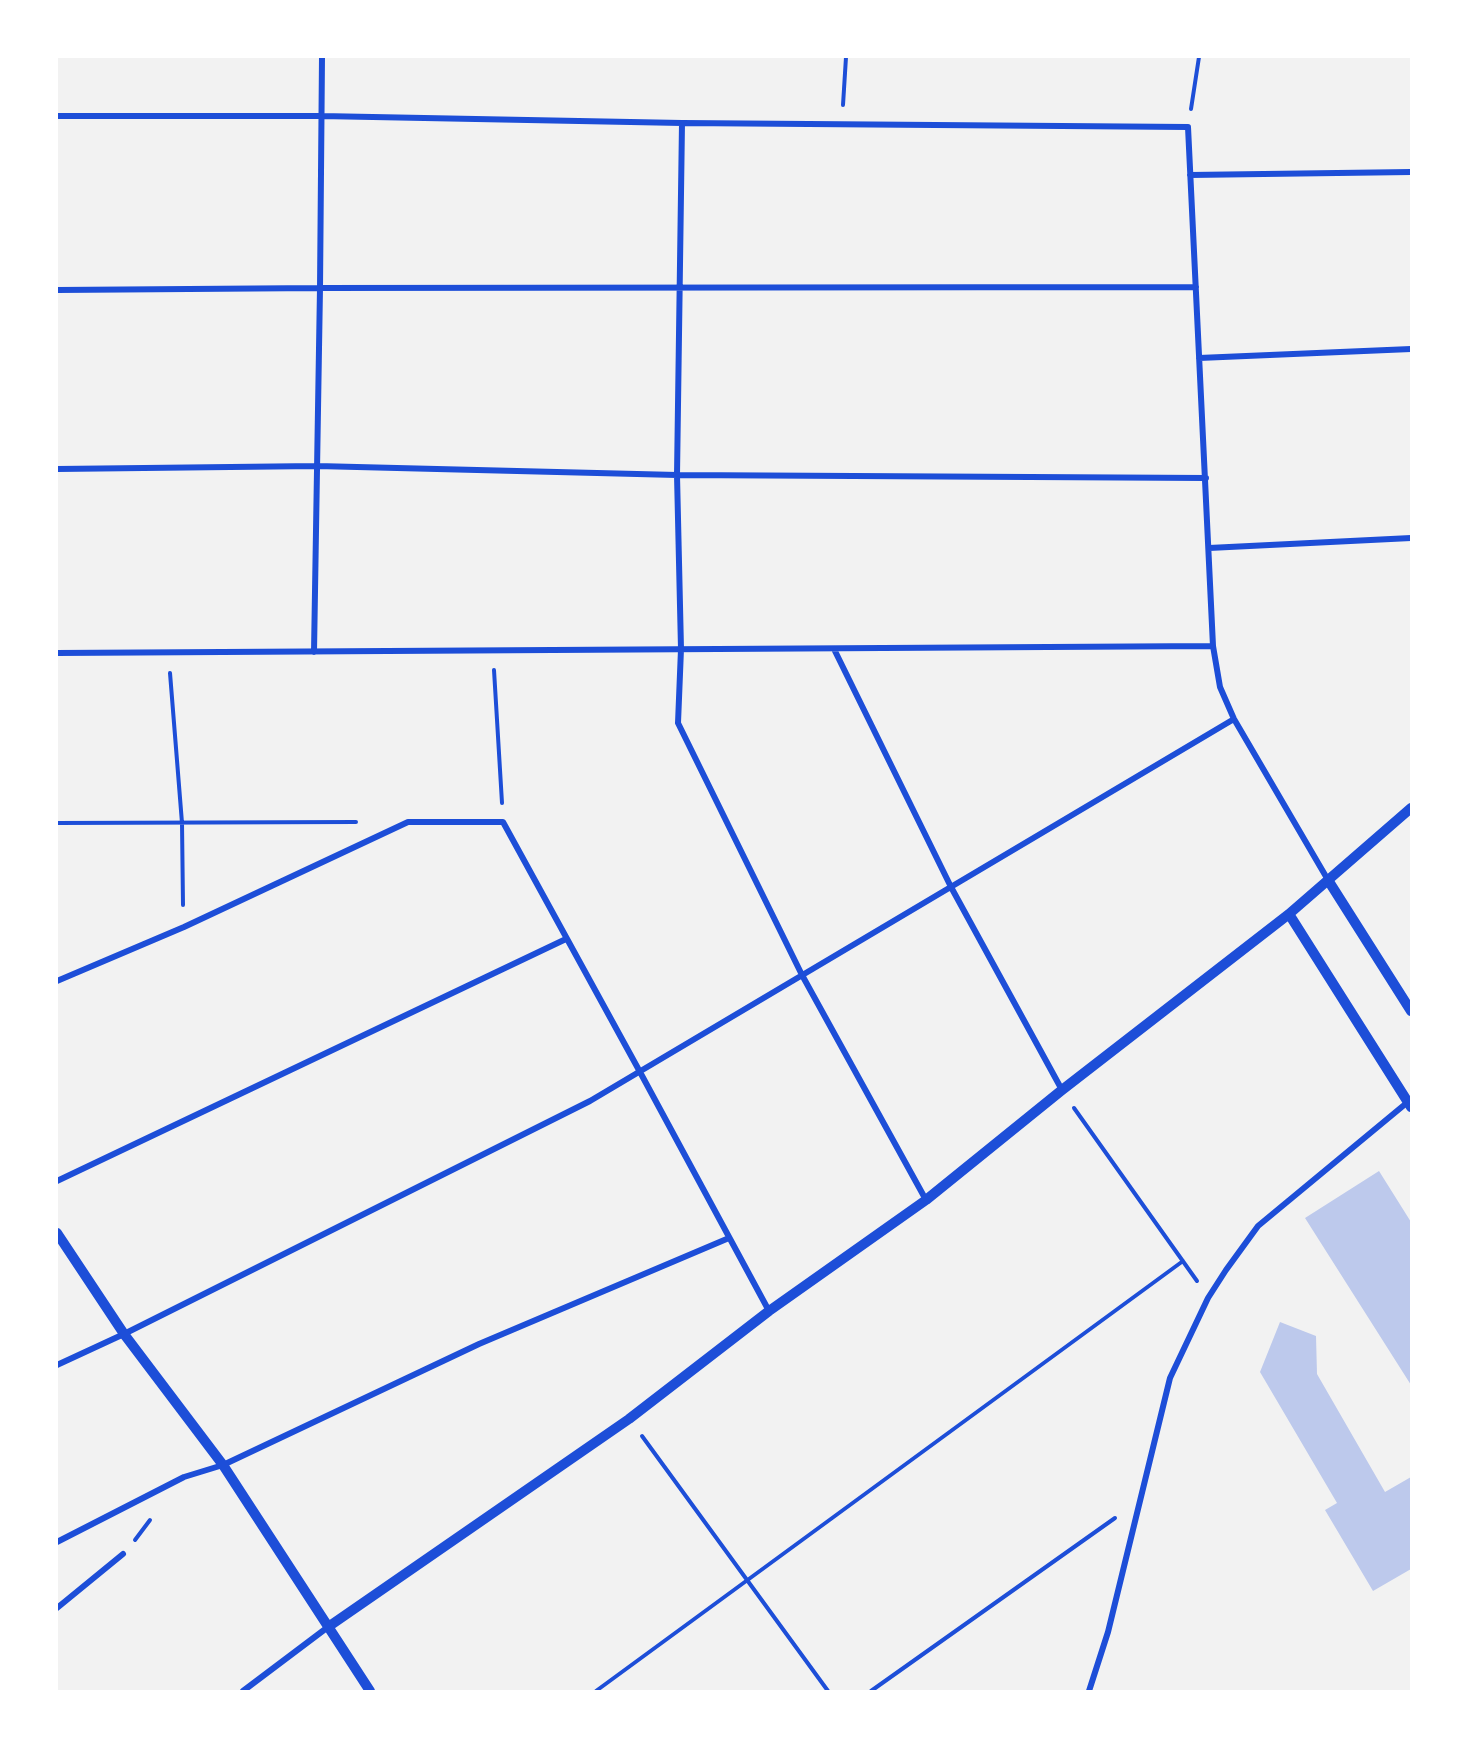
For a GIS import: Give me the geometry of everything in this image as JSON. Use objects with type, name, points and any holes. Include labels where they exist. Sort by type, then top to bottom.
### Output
[{"type":"street","points":[[314,652],[322,57]]},
{"type":"street","points":[[57,116],[321,116],[682,123],[1188,127],[1213,646],[1220,687],[1234,719],[1328,880],[1411,1011]]},
{"type":"street","points":[[682,123],[677,475],[681,649],[678,723],[802,975],[926,1200]]},
{"type":"street","points":[[1190,175],[1411,172]]},
{"type":"street","points":[[57,290],[1196,287]]},
{"type":"street","points":[[1199,358],[1411,349]]},
{"type":"street","points":[[57,469],[317,466],[677,475],[1206,478]]},
{"type":"street","points":[[1209,548],[1411,538]]},
{"type":"street","points":[[57,653],[1213,646]]},
{"type":"street","points":[[834,649],[951,887],[1062,1090]]},
{"type":"street","points":[[57,1365],[124,1334],[580,1106],[1234,719]]},
{"type":"street","points":[[243,1691],[328,1627],[629,1419],[769,1311],[926,1200],[1062,1090],[1289,914],[1411,808]]},
{"type":"street","points":[[57,981],[184,927],[408,822],[503,822],[769,1311]]},
{"type":"street","points":[[1089,1691],[1108,1632],[1170,1378],[1208,1298],[1258,1226],[1410,1103],[1289,914]]},
{"type":"street","points":[[57,1181],[566,939]]},
{"type":"street","points":[[57,1233],[124,1334],[223,1465],[370,1691]]},
{"type":"street","points":[[57,1542],[184,1477],[223,1465],[479,1344],[729,1238]]},
{"type":"street","points":[[57,1608],[123,1554]]},
{"type":"path","points":[[843,124],[846,57]]},
{"type":"path","points":[[1188,127],[1199,57]]},
{"type":"path","points":[[493,651],[503,822]]},
{"type":"path","points":[[169,652],[182,823],[184,927]]},
{"type":"path","points":[[57,823],[359,822]]},
{"type":"path","points":[[1062,1090],[1208,1298]]},
{"type":"path","points":[[597,1691],[1183,1261]]},
{"type":"path","points":[[629,1419],[828,1691]]},
{"type":"path","points":[[871,1691],[1139,1500]]},
{"type":"building","points":[[1379,1171],[1411,1222],[1411,1385],[1305,1218]]},
{"type":"building","points":[[1280,1322],[1316,1336],[1317,1374],[1385,1492],[1411,1477],[1411,1569],[1373,1591],[1325,1510],[1337,1503],[1260,1372]]}]
